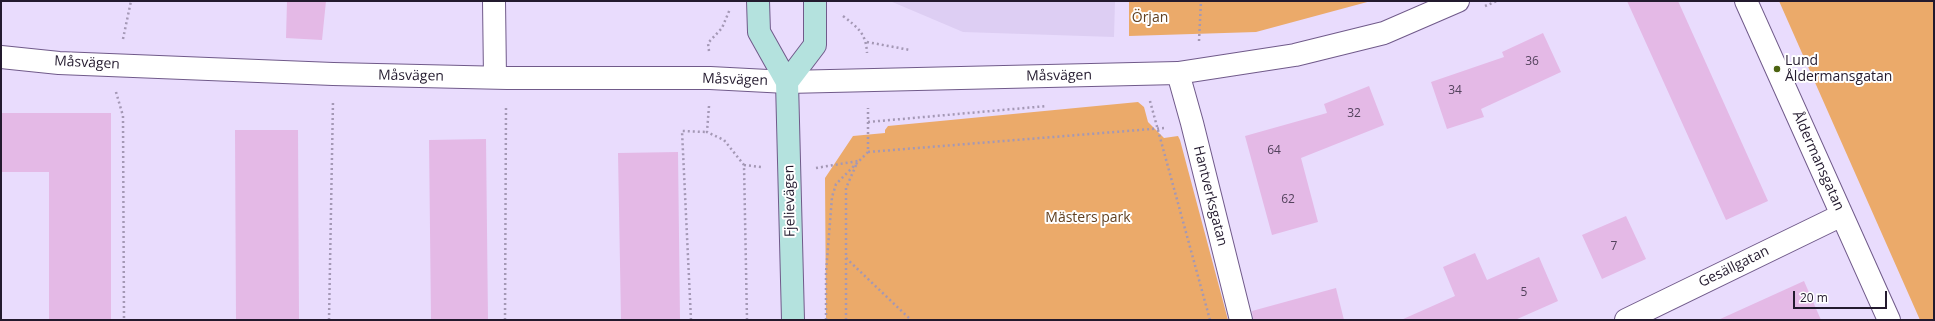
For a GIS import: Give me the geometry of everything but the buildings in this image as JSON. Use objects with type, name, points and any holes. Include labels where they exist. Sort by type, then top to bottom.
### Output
[{"type":"main road","name":"Fjelievägen","points":[[758,1],[759,32],[787,82],[793,320]]},
{"type":"main road","points":[[787,82],[816,45],[815,1]]},
{"type":"street","points":[[494,1],[501,77]]},
{"type":"street","name":"Måsvägen","points":[[1,58],[115,65],[333,74],[501,77],[710,78],[787,82],[1143,74],[1188,72],[1295,55],[1384,33],[1458,1]]},
{"type":"street","name":"Åldermansgatan","points":[[1746,1],[1889,320]]},
{"type":"street","name":"Hantverksgatan","points":[[1188,72],[1192,123],[1241,320]]},
{"type":"street","name":"Gesällgatan","points":[[1626,320],[1842,215]]},
{"type":"path","points":[[124,320],[123,116],[115,65],[130,10],[131,1]]},
{"type":"path","points":[[1188,72],[1201,1]]},
{"type":"path","points":[[707,132],[710,78],[708,43],[722,28],[731,7]]},
{"type":"path","points":[[329,320],[333,74]]},
{"type":"path","points":[[1143,74],[1210,320]]},
{"type":"path","points":[[501,77],[505,320]]},
{"type":"path","points":[[868,152],[868,122],[1048,106]]},
{"type":"path","points":[[826,320],[826,272],[832,197],[836,184],[868,152],[1157,129],[1192,123]]},
{"type":"path","points":[[691,320],[682,131],[707,132],[724,140],[744,166],[747,320]]},
{"type":"path","points":[[846,320],[846,188],[858,161]]},
{"type":"path","points":[[846,258],[911,320]]},
{"type":"shaded area","points":[[890,1],[1115,1],[1114,37],[963,32]]},
{"type":"green space","name":"Örjan","points":[[1129,1],[1371,1],[1256,32],[1129,36]]},
{"type":"green space","points":[[1779,1],[1934,1],[1934,320],[1920,320]]},
{"type":"green space","name":"Mästers park","points":[[1138,102],[1144,107],[1148,122],[1164,138],[1178,136],[1180,140],[1228,320],[826,320],[825,178],[853,136],[885,133],[888,126]]},
{"type":"place","name":"Lund Åldermansgatan","points":[[1777,69]]}]
